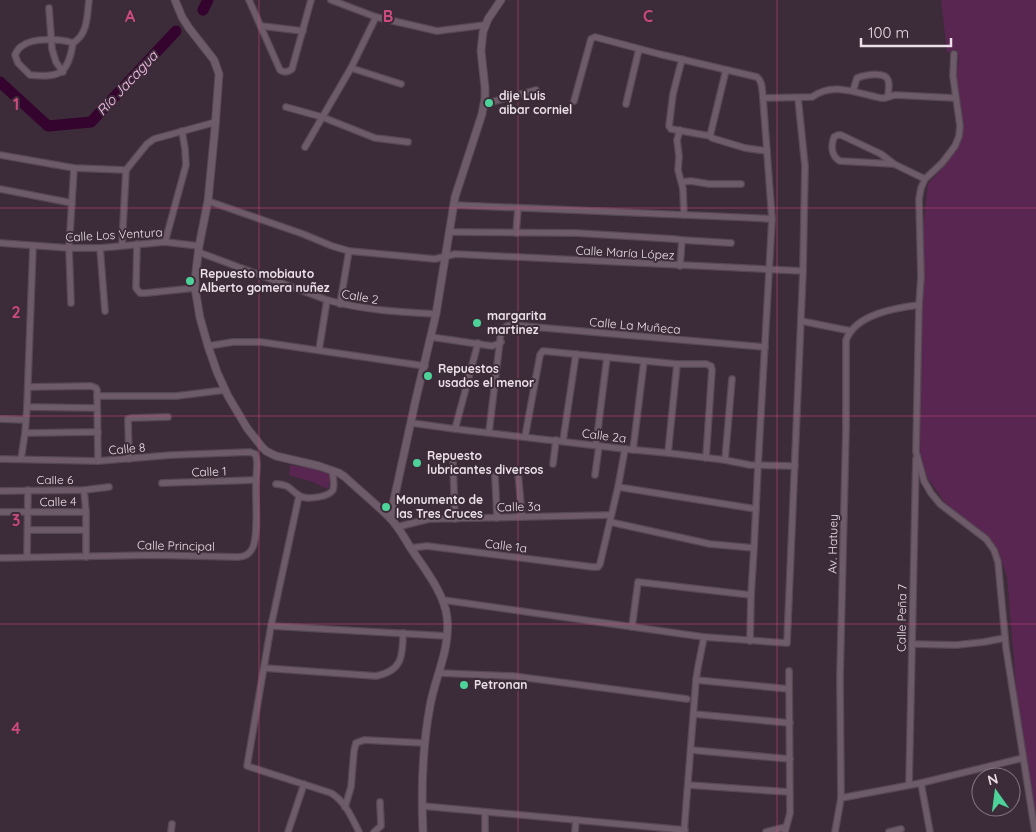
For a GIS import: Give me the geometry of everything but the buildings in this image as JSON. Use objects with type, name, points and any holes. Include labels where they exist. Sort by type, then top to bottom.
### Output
[{"type":"street","points":[[73,43],[51,40],[28,42],[22,45],[15,56],[18,63],[30,75],[48,75],[62,72],[68,65],[73,43],[82,36],[87,24],[89,0]]},
{"type":"street","points":[[249,0],[280,70],[285,72],[292,69],[311,0]]},
{"type":"street","points":[[331,0],[376,17],[437,31],[484,25]]},
{"type":"street","points":[[390,518],[436,314],[454,205],[484,104],[485,88],[481,51],[482,32],[484,25],[501,0]]},
{"type":"street","points":[[177,1],[186,22],[217,66],[219,80],[208,200],[199,249],[195,288],[200,318],[208,346],[225,390],[246,428],[266,451],[276,456],[332,470],[345,477],[390,518],[443,600],[447,617],[447,636],[430,704],[424,743],[422,832]]},
{"type":"street","points":[[49,8],[52,49],[54,58],[62,72]]},
{"type":"street","points":[[305,147],[351,68],[376,17]]},
{"type":"street","points":[[260,26],[303,30]]},
{"type":"street","points":[[574,101],[592,37],[760,80],[772,219],[750,595],[750,641]]},
{"type":"street","points":[[626,104],[639,49]]},
{"type":"street","points":[[894,164],[840,161],[833,154],[832,143],[834,137],[841,135],[882,154],[894,164],[925,179],[942,163],[955,146],[959,136],[960,126],[953,76],[954,54]]},
{"type":"street","points":[[682,59],[673,94],[669,123],[671,129],[710,136],[746,148],[767,151]]},
{"type":"street","points":[[351,68],[401,84]]},
{"type":"street","points":[[710,136],[726,70]]},
{"type":"street","points":[[853,91],[857,78],[863,75],[883,75],[888,80],[888,97]]},
{"type":"street","points":[[763,98],[812,97],[818,93],[839,89],[885,98],[898,95],[955,98]]},
{"type":"street","points":[[484,104],[536,90]]},
{"type":"street","points":[[443,600],[704,637],[787,643],[803,271],[805,166],[798,98]]},
{"type":"street","points":[[286,107],[322,117],[375,138],[408,142]]},
{"type":"street","points":[[122,245],[126,170],[149,142],[157,138],[216,122]]},
{"type":"street","points":[[680,130],[677,140],[678,170],[682,182],[684,214]]},
{"type":"street","points":[[165,242],[186,165],[186,149],[182,131]]},
{"type":"street","points":[[0,155],[74,168],[126,170]]},
{"type":"street","points":[[71,303],[69,248],[74,168]]},
{"type":"street","name":"Calle Peña 7","points":[[909,785],[921,276],[920,199],[921,188],[925,179]]},
{"type":"street","points":[[682,182],[741,184]]},
{"type":"street","points":[[0,189],[72,203]]},
{"type":"street","name":"Calle María López","points":[[208,200],[350,252],[434,259],[455,254],[803,271]]},
{"type":"street","points":[[454,205],[772,219]]},
{"type":"street","points":[[516,233],[518,208]]},
{"type":"street","points":[[449,232],[576,233],[731,243]]},
{"type":"street","points":[[680,266],[682,240]]},
{"type":"street","name":"Calle Los Ventura","points":[[0,243],[69,248],[100,248],[165,242],[199,249]]},
{"type":"street","points":[[137,244],[136,288],[140,293],[146,294],[195,288]]},
{"type":"street","points":[[21,459],[27,407],[33,246]]},
{"type":"street","points":[[100,248],[105,311]]},
{"type":"street","name":"Calle 2","points":[[199,249],[340,304],[382,311],[436,314]]},
{"type":"street","points":[[340,304],[350,252]]},
{"type":"street","points":[[319,350],[327,300]]},
{"type":"street","points":[[801,321],[852,331],[861,323],[881,312],[898,307],[919,305]]},
{"type":"street","name":"Calle La Muñeca","points":[[500,342],[501,332],[504,328],[511,325],[765,347]]},
{"type":"street","name":"Av. Hatuey","points":[[835,832],[841,798],[840,677],[846,428],[846,340],[852,331]]},
{"type":"street","points":[[431,337],[492,346],[500,342]]},
{"type":"street","points":[[208,346],[233,342],[260,342],[425,366]]},
{"type":"street","points":[[489,432],[500,342]]},
{"type":"street","points":[[455,429],[478,343]]},
{"type":"street","points":[[525,436],[541,353],[543,351],[677,364],[709,365],[712,368],[706,458]]},
{"type":"street","points":[[563,441],[576,354]]},
{"type":"street","points":[[595,475],[607,357]]},
{"type":"street","points":[[633,450],[644,361]]},
{"type":"street","points":[[668,453],[677,364]]},
{"type":"street","points":[[725,460],[732,379]]},
{"type":"street","points":[[28,387],[93,386],[96,388],[98,461]]},
{"type":"street","points":[[97,396],[176,396],[225,390]]},
{"type":"street","points":[[27,407],[97,408]]},
{"type":"street","points":[[130,459],[128,420],[132,418],[168,417]]},
{"type":"street","points":[[0,419],[26,420]]},
{"type":"street","name":"Calle 2a","points":[[412,423],[725,460],[758,466],[795,466]]},
{"type":"street","points":[[25,433],[98,432]]},
{"type":"street","points":[[553,464],[556,440]]},
{"type":"street","points":[[255,454],[262,447]]},
{"type":"street","points":[[611,518],[625,449]]},
{"type":"street","name":"Calle 8","points":[[0,459],[98,461],[172,455],[240,452],[255,454]]},
{"type":"street","points":[[916,452],[924,481],[940,504],[986,539],[994,550],[998,562],[1005,638],[1035,832]]},
{"type":"street","name":"Calle Principal","points":[[0,558],[245,556],[252,550],[254,539],[257,458],[255,454]]},
{"type":"street","points":[[453,463],[455,519]]},
{"type":"street","points":[[276,484],[288,486],[300,496],[311,498],[322,496],[330,493],[332,490],[334,484],[332,470]]},
{"type":"street","points":[[518,472],[522,518]]},
{"type":"street","points":[[495,476],[497,518]]},
{"type":"street","name":"Calle 1","points":[[162,483],[256,480]]},
{"type":"street","name":"Calle 6","points":[[0,491],[84,490],[109,487]]},
{"type":"street","points":[[618,487],[756,509]]},
{"type":"street","points":[[27,557],[28,490]]},
{"type":"street","points":[[84,490],[86,557]]},
{"type":"street","points":[[300,496],[271,626],[247,766],[336,795],[346,807],[359,832]]},
{"type":"street","name":"Calle 4","points":[[0,512],[86,512]]},
{"type":"street","name":"Calle 3a","points":[[397,527],[429,519],[611,518],[710,544],[754,548]]},
{"type":"street","name":"Calle 1a","points":[[411,548],[427,546],[598,567],[611,518]]},
{"type":"street","points":[[28,530],[86,530]]},
{"type":"street","points":[[632,627],[638,582],[750,595]]},
{"type":"street","points":[[271,626],[447,636]]},
{"type":"street","points":[[264,668],[376,676],[384,674],[393,670],[401,658],[403,653],[403,633]]},
{"type":"street","points":[[422,806],[685,831],[696,680],[704,637]]},
{"type":"street","points":[[912,644],[956,645],[1005,638]]},
{"type":"street","points":[[766,832],[786,829],[790,813],[790,671]]},
{"type":"street","points":[[439,673],[513,676],[687,699]]},
{"type":"street","points":[[696,680],[789,689]]},
{"type":"street","points":[[694,714],[790,723]]},
{"type":"street","points":[[346,807],[351,787],[356,743],[364,740],[424,743]]},
{"type":"street","points":[[691,750],[790,759]]},
{"type":"street","points":[[841,798],[909,785],[1023,758]]},
{"type":"street","points":[[921,782],[930,832]]},
{"type":"street","points":[[288,832],[304,784]]},
{"type":"street","points":[[688,785],[789,792]]},
{"type":"street","points":[[374,832],[381,829],[380,802]]},
{"type":"street","points":[[485,812],[485,832]]},
{"type":"street","points":[[575,832],[576,820]]},
{"type":"street","points":[[171,832],[172,824]]},
{"type":"street","points":[[889,832],[901,829]]},
{"type":"shaded area","points":[[941,0],[1036,0],[1036,817],[1018,709],[1007,577],[997,547],[982,531],[947,506],[927,477],[920,452],[923,228],[928,184],[960,144],[963,122],[956,74],[959,61],[957,49],[947,53]]},
{"type":"shaded area","points":[[290,465],[329,474],[331,477],[328,489],[289,475]]},
{"type":"waterway","name":"Río Jacagua","points":[[203,10],[208,0]]},
{"type":"waterway","name":"Río Jacagua","points":[[0,82],[48,126],[91,122],[176,31]]},
{"type":"place","name":"dije Luis aibar corniel","points":[[489,103]]},
{"type":"place","name":"Repuesto mobiauto Alberto gomera nuñez","points":[[190,281]]},
{"type":"place","name":"margarita martinez","points":[[477,323]]},
{"type":"place","name":"Repuestos usados el menor","points":[[428,376]]},
{"type":"place","name":"Repuesto lubricantes diversos","points":[[417,463]]},
{"type":"place","name":"Monumento de las Tres Cruces","points":[[386,507]]},
{"type":"place","name":"Petronan","points":[[464,685]]}]
